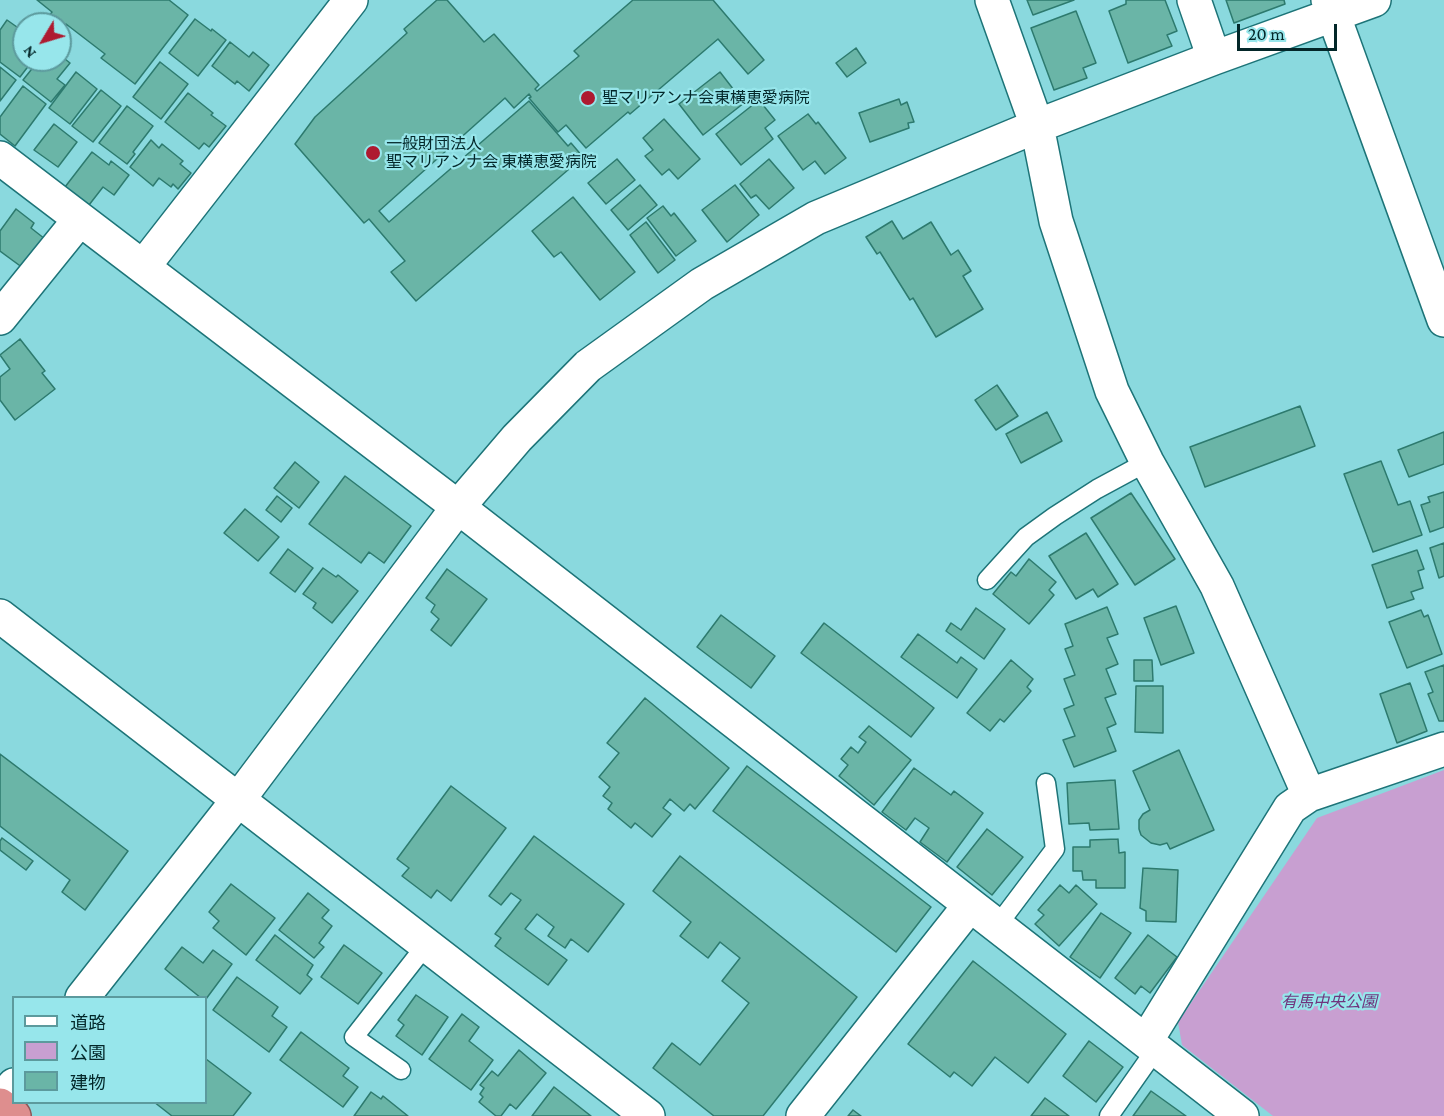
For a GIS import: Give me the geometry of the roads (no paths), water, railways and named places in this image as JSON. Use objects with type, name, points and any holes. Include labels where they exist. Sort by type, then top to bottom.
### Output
[{"type":"highway","points":[[0,1103],[14,1116]]},
{"type":"street","points":[[143,267],[351,0]]},
{"type":"street","points":[[992,0],[1037,126],[1056,221],[1112,391],[1147,462],[1217,586],[1309,795]]},
{"type":"street","points":[[1194,0],[1214,57]]},
{"type":"street","points":[[84,996],[238,800],[458,507],[517,438],[588,366],[702,284],[816,218],[1330,8],[1374,0]]},
{"type":"street","points":[[1330,8],[1444,320]]},
{"type":"street","points":[[0,158],[458,507],[1242,1116]]},
{"type":"street","points":[[0,318],[80,219]]},
{"type":"street","points":[[0,616],[648,1116]]},
{"type":"street","points":[[1151,1045],[1290,808],[1309,795],[1444,749]]},
{"type":"street","points":[[803,1116],[970,905]]},
{"type":"street","points":[[0,1103],[12,1087]]},
{"type":"lane","points":[[987,580],[1026,537],[1097,489],[1147,462]]},
{"type":"lane","points":[[997,926],[1054,849],[1046,783]]},
{"type":"lane","points":[[401,1070],[354,1037],[426,945]]},
{"type":"lane","points":[[1109,1116],[1151,1045]]},
{"type":"place","name":"聖マリアンナ会東横恵愛病院","points":[[588,98]]},
{"type":"place","name":"一般財団法人 聖マリアンナ会 東横恵愛病院","points":[[373,153]]},
{"type":"park label","name":"有馬中央公園","points":[[1329,1002]]}]
